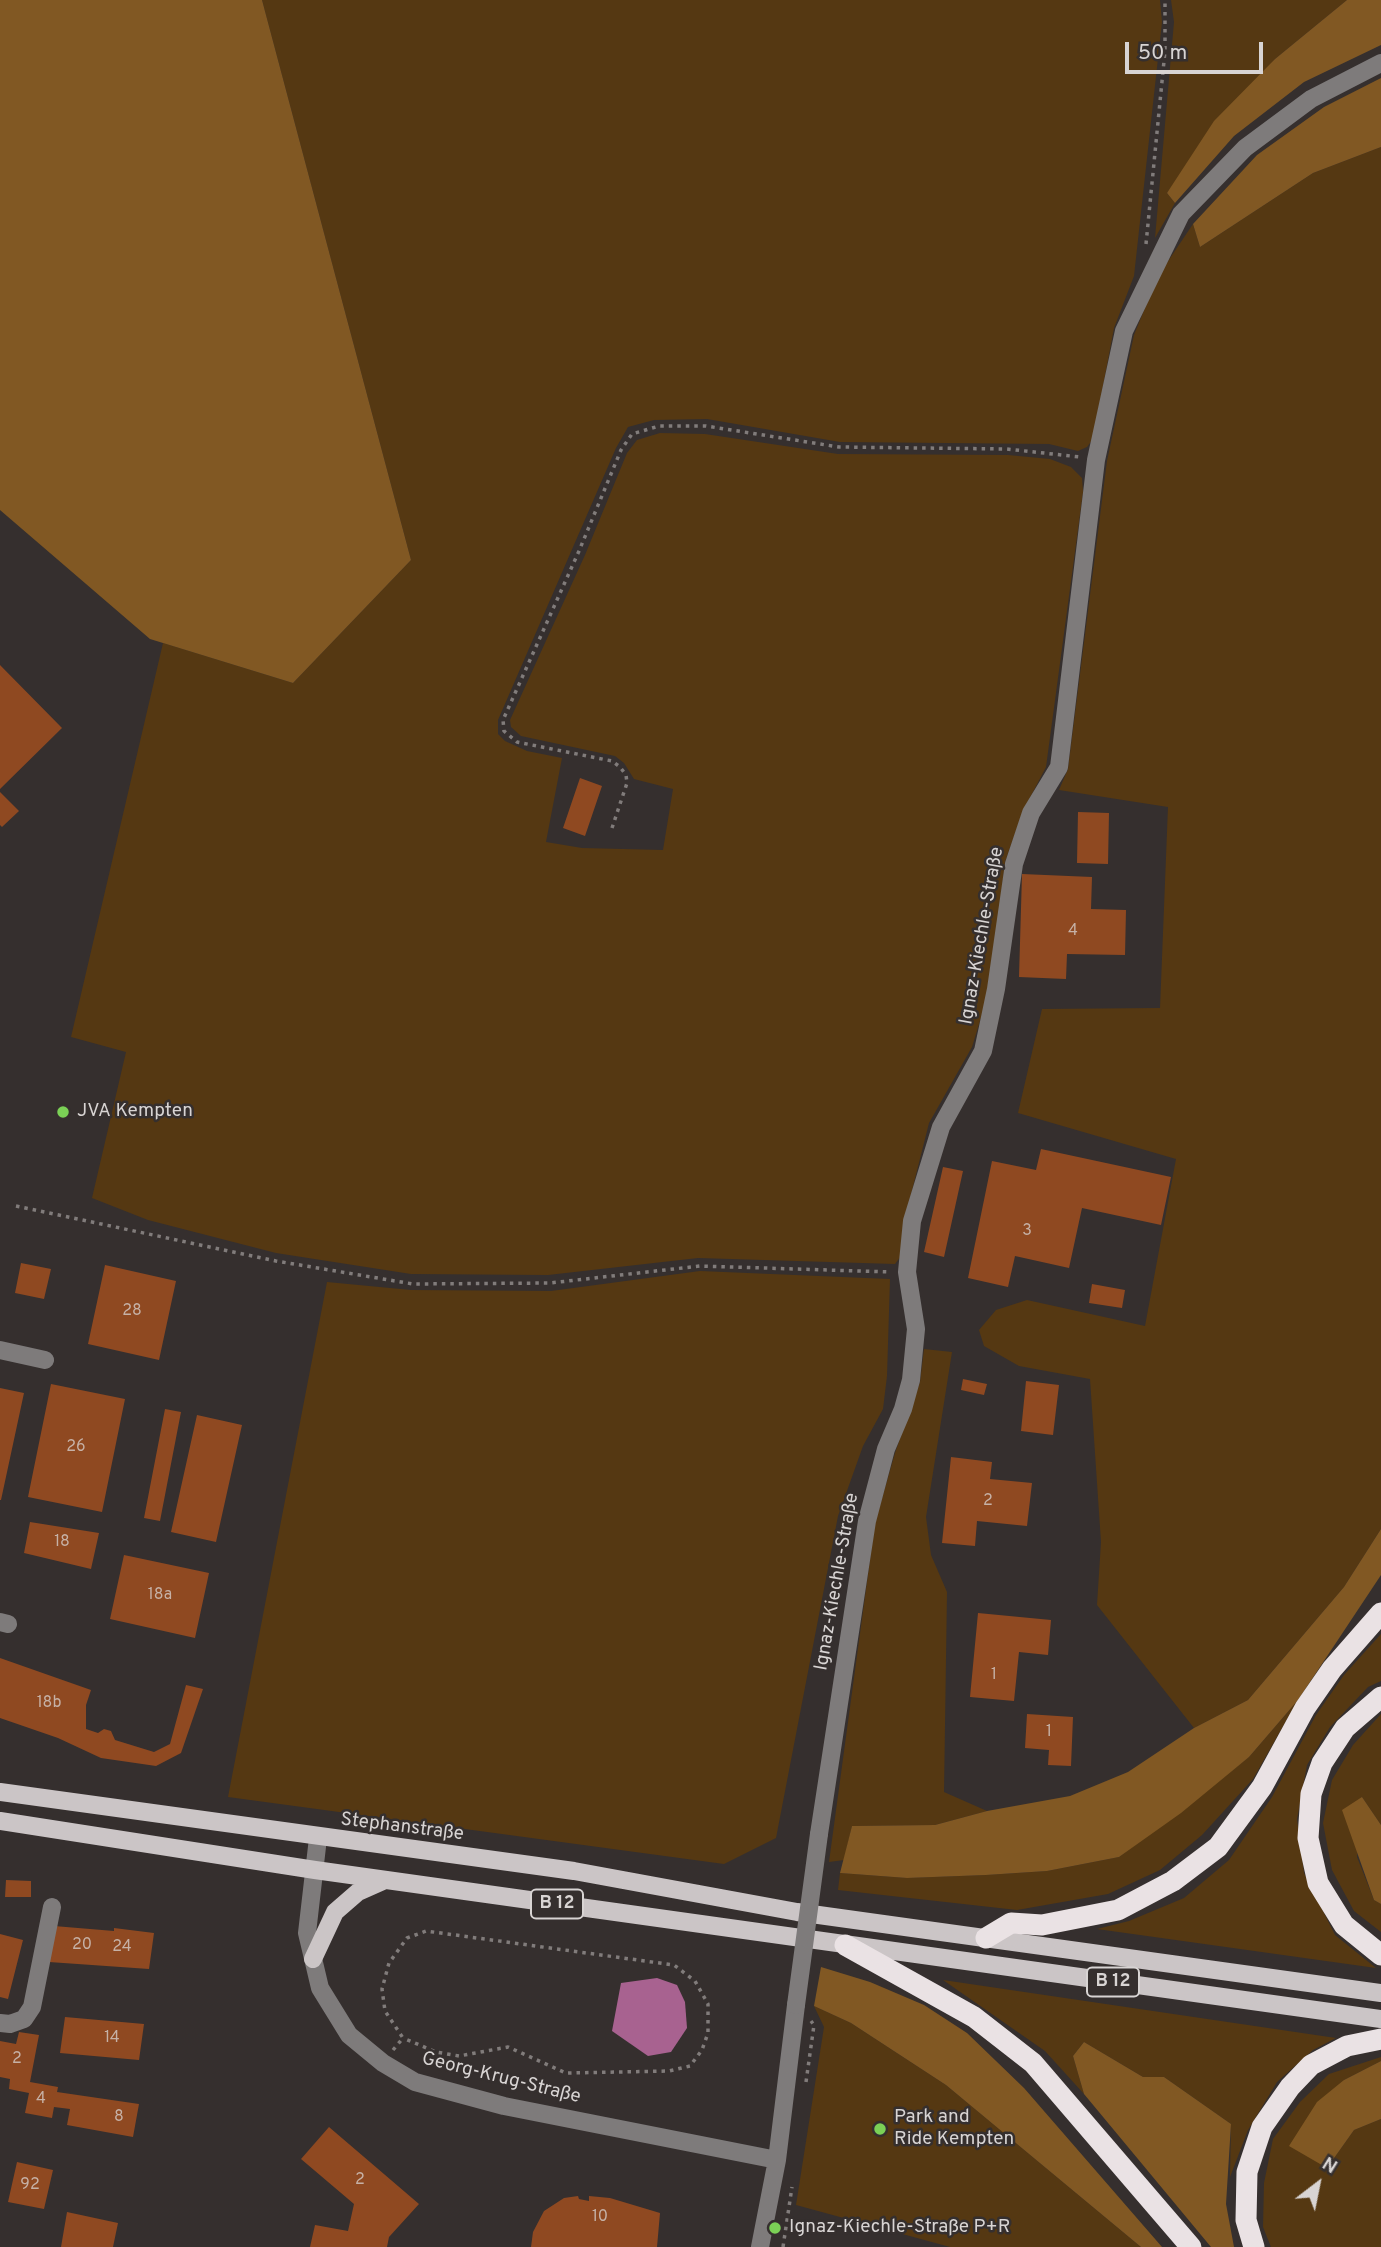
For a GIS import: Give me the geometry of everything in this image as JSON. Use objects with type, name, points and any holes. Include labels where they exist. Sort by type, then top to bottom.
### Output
[{"type":"highway","points":[[986,1938],[1011,1923],[1042,1924],[1118,1910],[1173,1881],[1218,1847],[1262,1787],[1305,1708],[1332,1669],[1381,1613]]},
{"type":"highway","points":[[1381,1697],[1345,1728],[1322,1763],[1311,1794],[1308,1838],[1318,1883],[1337,1914],[1344,1925],[1381,1955]]},
{"type":"highway","points":[[845,1944],[974,2017],[1033,2063],[1191,2247]]},
{"type":"highway","points":[[1254,2247],[1246,2220],[1247,2172],[1262,2127],[1290,2087],[1311,2065],[1347,2046],[1381,2039]]},
{"type":"main road","name":"Stephanstraße","points":[[0,1792],[318,1838],[574,1871],[797,1912],[986,1938]]},
{"type":"main road","name":"B 12","points":[[0,1821],[315,1870],[1381,2019]]},
{"type":"main road","points":[[313,1959],[335,1912],[358,1892],[386,1880]]},
{"type":"main road","name":"B 12","points":[[986,1938],[1381,1993]]},
{"type":"street","name":"Ignaz-Kiechle-Straße","points":[[777,2160],[819,1834],[867,1521],[886,1449],[911,1380],[916,1329],[907,1272],[912,1221],[941,1127],[983,1051],[996,989],[1014,864],[1031,813],[1059,767],[1096,460],[1124,331],[1181,214],[1245,148],[1311,99],[1381,63]]},
{"type":"street","points":[[0,1350],[45,1360]]},
{"type":"street","name":"Georg-Krug-Straße","points":[[318,1838],[307,1933],[320,1988],[349,2035],[383,2063],[415,2082],[504,2106],[777,2160]]},
{"type":"street","points":[[0,2023],[10,2024],[24,2019],[32,2007],[52,1908]]},
{"type":"street","points":[[760,2247],[777,2160]]},
{"type":"path","points":[[1153,273],[1144,237],[1165,51],[1165,0]]},
{"type":"path","points":[[612,828],[627,783],[626,775],[620,767],[612,761],[517,742],[504,731],[503,720],[621,450],[632,434],[659,426],[706,426],[839,447],[1007,449],[1050,452],[1096,460]]},
{"type":"path","points":[[16,1206],[276,1261],[413,1284],[550,1283],[700,1266],[907,1272]]},
{"type":"path","points":[[426,1931],[674,1965],[695,1981],[708,2004],[708,2033],[702,2050],[690,2066],[669,2071],[566,2073],[509,2047],[458,2056],[436,2052],[403,2038],[384,2011],[382,1989],[389,1963],[407,1938],[426,1931]]},
{"type":"path","points":[[383,2063],[403,2038]]},
{"type":"shaded area","points":[[0,0],[262,0],[411,560],[293,683],[150,639],[0,510]]},
{"type":"shaded area","points":[[262,0],[1160,0],[1162,22],[1134,276],[1114,328],[1093,439],[1087,447],[1078,451],[1049,444],[840,442],[707,419],[654,420],[628,427],[616,448],[498,720],[498,734],[505,741],[527,751],[562,758],[546,842],[582,848],[663,850],[673,789],[634,779],[624,763],[615,756],[521,736],[511,727],[510,720],[585,555],[627,453],[637,440],[660,433],[705,434],[838,454],[1008,455],[1050,459],[1071,467],[1082,478],[1083,492],[1046,767],[1023,811],[1005,862],[990,988],[972,1047],[929,1123],[904,1222],[901,1256],[895,1264],[698,1258],[548,1275],[411,1274],[276,1253],[148,1220],[92,1198],[126,1052],[71,1037],[163,643],[293,683],[411,560]]},
{"type":"shaded area","points":[[1171,0],[1347,0],[1275,59],[1167,193],[1175,203],[1155,238],[1174,22]]},
{"type":"shaded area","points":[[1347,0],[1381,0],[1381,45],[1304,82],[1234,136],[1175,203],[1167,193],[1214,121],[1275,59]]},
{"type":"shaded area","points":[[1381,78],[1381,147],[1313,173],[1200,247],[1193,224],[1257,155],[1324,107]]},
{"type":"shaded area","points":[[1381,147],[1381,1529],[1344,1587],[1248,1700],[1194,1728],[1097,1605],[1101,1542],[1090,1379],[1019,1366],[984,1346],[979,1330],[996,1310],[1027,1300],[1145,1326],[1176,1159],[1018,1113],[1042,1009],[1160,1008],[1168,807],[1059,790],[1068,769],[1107,461],[1134,335],[1158,276],[1193,224],[1200,247],[1313,173]]},
{"type":"shaded area","points":[[700,1271],[890,1279],[887,1376],[883,1409],[863,1446],[838,1516],[776,1838],[724,1864],[228,1797],[327,1282],[411,1290],[551,1291]]},
{"type":"shaded area","points":[[924,1349],[952,1352],[926,1517],[931,1555],[947,1592],[944,1792],[987,1811],[935,1825],[852,1826],[844,1860],[829,1862],[875,1523],[895,1453],[920,1382]]},
{"type":"shaded area","points":[[1381,1529],[1381,1575],[1298,1700],[1249,1757],[1181,1813],[1119,1857],[1047,1871],[986,1875],[907,1878],[840,1873],[852,1826],[935,1825],[987,1811],[1070,1796],[1128,1772],[1194,1728],[1248,1700],[1344,1587]]},
{"type":"shaded area","points":[[1381,1634],[1381,1681],[1368,1687],[1330,1727],[1307,1765],[1297,1819],[1304,1873],[1335,1935],[1376,1968],[1097,1929],[1129,1921],[1184,1898],[1229,1860],[1272,1797],[1316,1715],[1344,1675]]},
{"type":"shaded area","points":[[1298,1700],[1253,1779],[1202,1835],[1160,1870],[1108,1894],[1017,1910],[838,1890],[840,1873],[907,1878],[986,1875],[1047,1871],[1119,1857],[1249,1757]]},
{"type":"shaded area","points":[[1381,1714],[1381,1825],[1362,1797],[1357,1857],[1374,1900],[1381,1904],[1381,1932],[1354,1911],[1332,1870],[1323,1823],[1332,1780],[1353,1745]]},
{"type":"shaded area","points":[[1362,1797],[1381,1825],[1381,1904],[1374,1900],[1342,1810]]},
{"type":"shaded area","points":[[821,1967],[870,1982],[924,2005],[967,2033],[1024,2088],[1162,2247],[1141,2247],[946,2085],[851,2023],[814,2006]]},
{"type":"shaded area","points":[[657,1978],[677,1985],[685,2002],[687,2028],[671,2052],[648,2056],[612,2031],[621,1983]]},
{"type":"shaded area","points":[[943,1980],[1336,2038],[1313,2050],[1277,2082],[1248,2130],[1230,2177],[1231,2124],[1164,2077],[1143,2077],[1084,2042],[1073,2056],[1084,2094],[1045,2051]]},
{"type":"shaded area","points":[[814,2006],[851,2023],[946,2085],[1141,2247],[950,2247],[796,2205],[824,2027]]},
{"type":"shaded area","points":[[1084,2042],[1143,2077],[1164,2077],[1231,2124],[1226,2204],[1234,2247],[1211,2247],[1084,2094],[1073,2056]]},
{"type":"shaded area","points":[[1381,2057],[1381,2061],[1344,2080],[1327,2168],[1354,2130],[1381,2119],[1381,2247],[1271,2247],[1263,2227],[1264,2183],[1273,2139],[1300,2102],[1329,2074]]},
{"type":"shaded area","points":[[1381,2061],[1381,2119],[1354,2130],[1327,2168],[1289,2146],[1317,2102],[1344,2080]]},
{"type":"building","points":[[0,665],[62,728],[0,789]]},
{"type":"building","points":[[580,778],[602,786],[585,836],[563,828]]},
{"type":"building","points":[[0,792],[19,811],[2,827],[0,825]]},
{"type":"building","points":[[1078,812],[1109,813],[1108,864],[1077,863]]},
{"type":"building","points":[[1022,874],[1092,877],[1091,909],[1126,910],[1125,955],[1067,954],[1066,979],[1019,977]]},
{"type":"building","points":[[1041,1149],[1171,1177],[1161,1225],[1082,1208],[1069,1268],[1015,1256],[1008,1287],[968,1278],[992,1161],[1036,1170]]},
{"type":"building","points":[[943,1167],[963,1171],[944,1257],[924,1252]]},
{"type":"building","points":[[21,1263],[51,1269],[44,1299],[15,1293]]},
{"type":"building","points":[[105,1265],[176,1281],[159,1360],[88,1344]]},
{"type":"building","points":[[1092,1284],[1125,1290],[1122,1308],[1089,1303]]},
{"type":"building","points":[[963,1379],[987,1384],[984,1395],[961,1390]]},
{"type":"building","points":[[1026,1381],[1059,1385],[1053,1435],[1021,1431]]},
{"type":"building","points":[[51,1384],[125,1399],[102,1512],[28,1497]]},
{"type":"building","points":[[0,1388],[24,1393],[1,1500],[0,1500]]},
{"type":"building","points":[[165,1409],[181,1412],[160,1521],[144,1518]]},
{"type":"building","points":[[197,1415],[242,1425],[216,1542],[171,1532]]},
{"type":"building","points":[[951,1457],[992,1462],[990,1479],[1032,1483],[1027,1526],[977,1521],[975,1546],[942,1543]]},
{"type":"building","points":[[30,1522],[99,1533],[91,1569],[24,1553]]},
{"type":"building","points":[[124,1555],[209,1573],[195,1638],[110,1619]]},
{"type":"building","points":[[978,1613],[1051,1620],[1048,1655],[1019,1652],[1014,1701],[970,1697]]},
{"type":"building","points":[[0,1658],[91,1690],[86,1705],[86,1729],[98,1733],[104,1729],[111,1731],[115,1740],[154,1752],[170,1744],[186,1685],[203,1689],[181,1753],[156,1766],[101,1758],[58,1738],[0,1718]]},
{"type":"building","points":[[1027,1714],[1073,1717],[1071,1766],[1048,1765],[1049,1750],[1025,1748]]},
{"type":"building","points":[[6,1880],[31,1881],[31,1897],[5,1897]]},
{"type":"building","points":[[54,1926],[114,1931],[114,1928],[154,1933],[149,1969],[49,1962]]},
{"type":"building","points":[[0,1934],[23,1940],[8,1999],[0,1997]]},
{"type":"building","points":[[65,2017],[144,2024],[139,2060],[60,2053]]},
{"type":"building","points":[[19,2032],[39,2035],[30,2082],[58,2087],[57,2092],[139,2104],[133,2137],[67,2125],[70,2109],[54,2107],[52,2118],[25,2113],[29,2093],[9,2089],[10,2079],[0,2077],[0,2041],[16,2044]]},
{"type":"building","points":[[329,2127],[419,2204],[389,2237],[387,2247],[310,2247],[315,2225],[348,2231],[354,2204],[301,2159]]},
{"type":"building","points":[[17,2162],[53,2170],[44,2209],[8,2202]]},
{"type":"building","points":[[578,2196],[579,2199],[589,2201],[589,2196],[610,2198],[660,2213],[657,2247],[531,2247],[533,2232],[544,2211],[564,2198]]},
{"type":"building","points":[[67,2212],[118,2223],[113,2247],[61,2247]]},
{"type":"place","name":"JVA Kempten","points":[[63,1112]]},
{"type":"place","name":"Park and Ride Kempten","points":[[880,2129]]},
{"type":"place","name":"Ignaz-Kiechle-Straße P+R","points":[[775,2228]]}]
